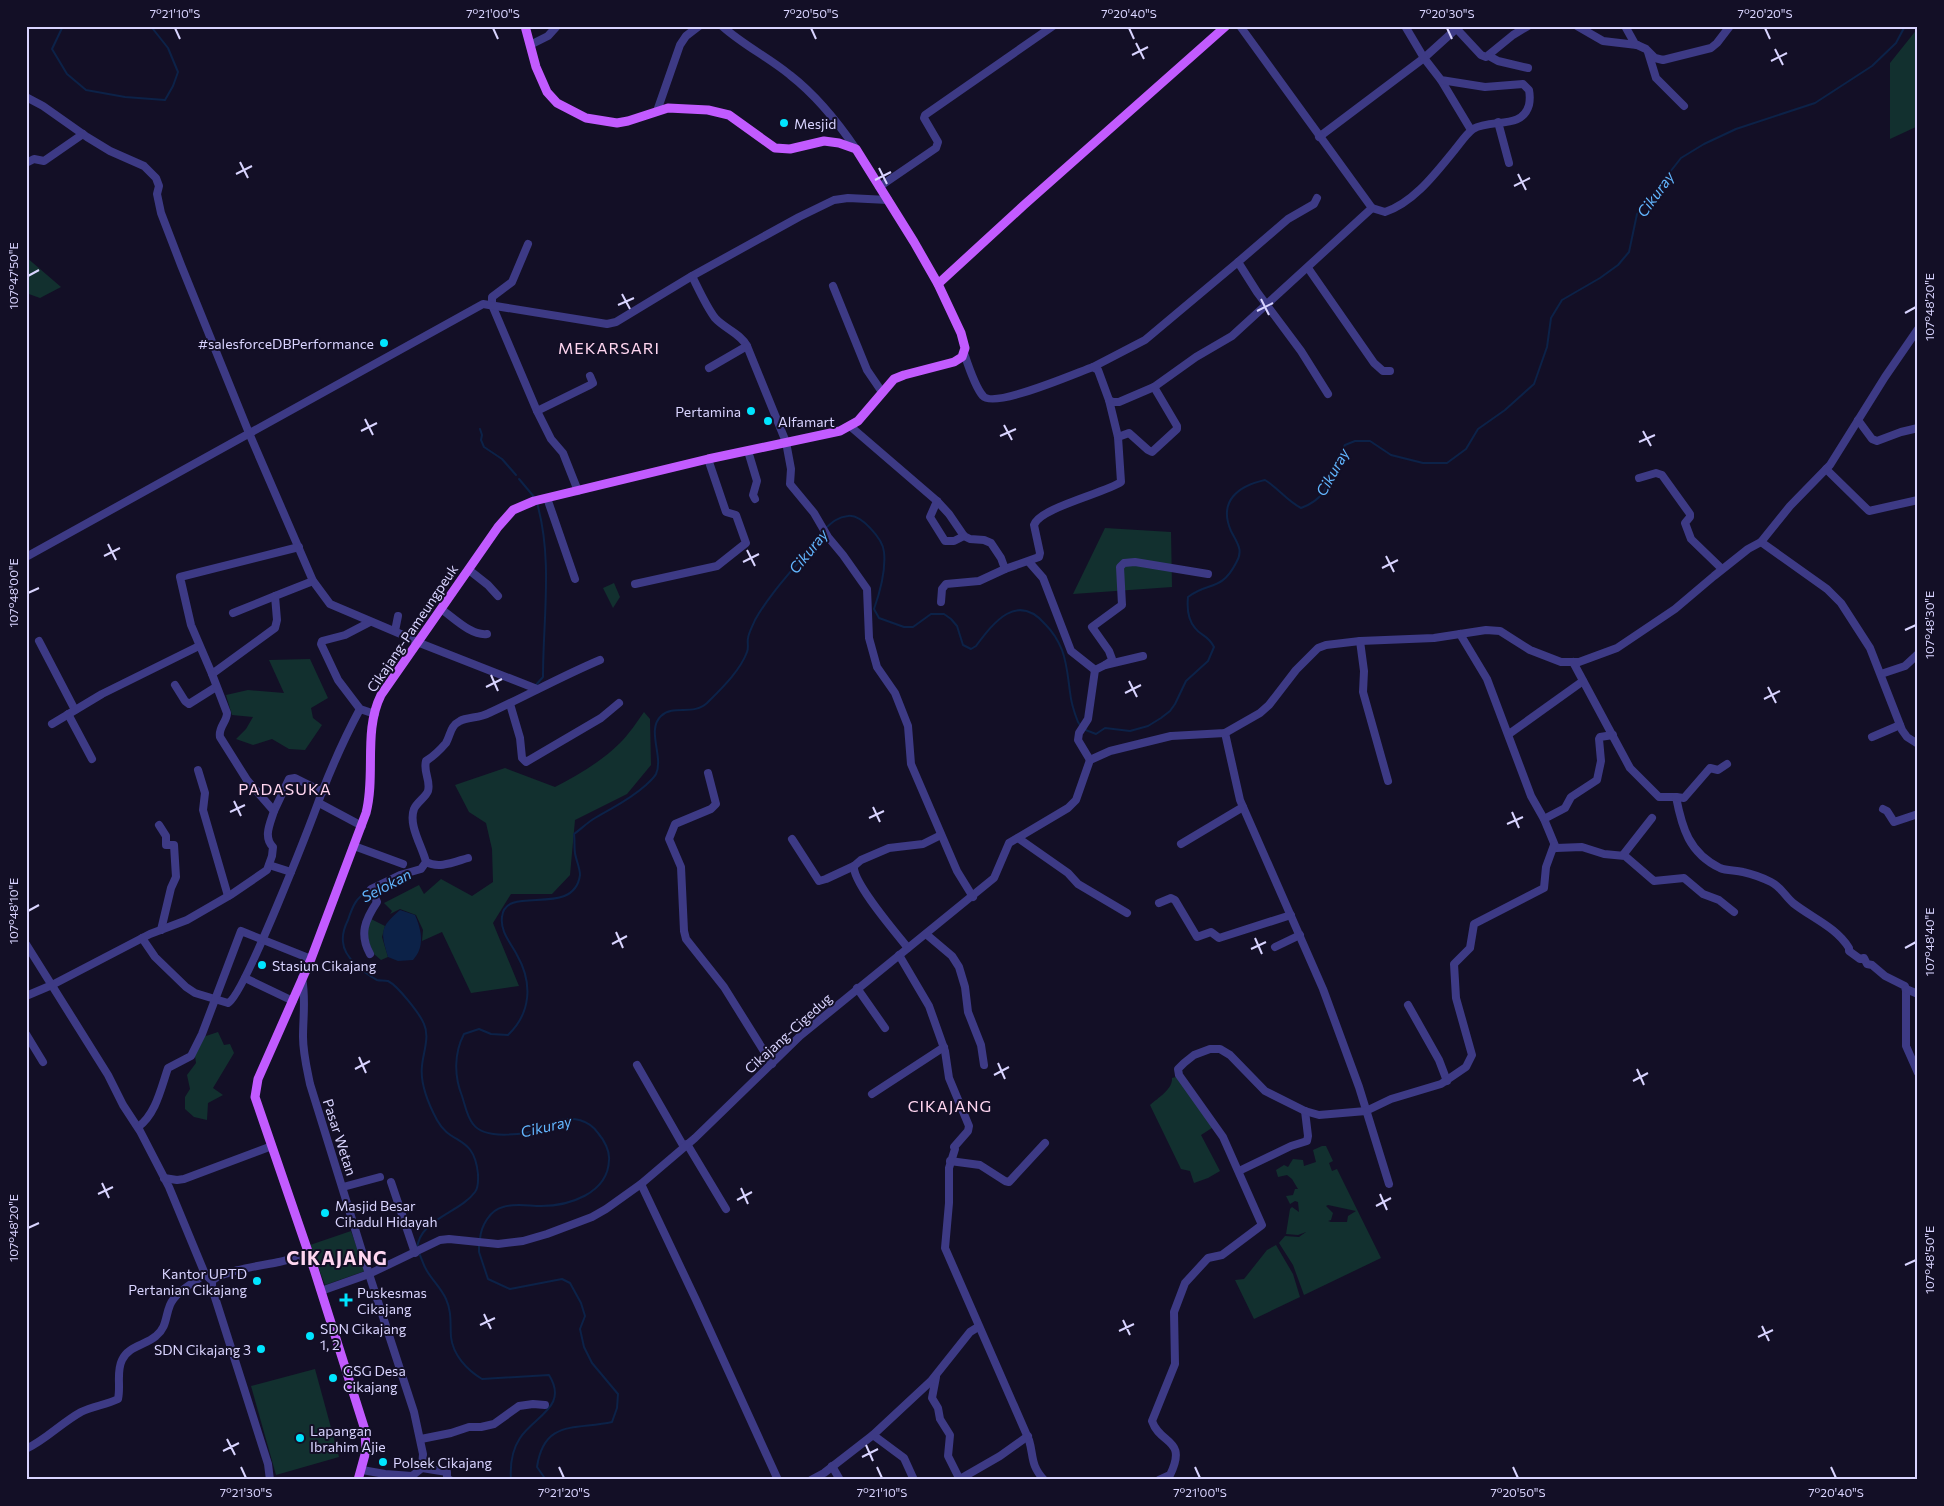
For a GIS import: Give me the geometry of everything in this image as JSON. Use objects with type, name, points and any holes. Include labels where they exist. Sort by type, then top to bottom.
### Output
[{"type":"main road","points":[[525,26],[536,67],[547,92],[557,103],[586,118],[617,123],[674,108],[708,110],[729,115],[775,148],[790,148],[824,141],[839,142],[856,149],[938,284],[961,333],[965,348],[964,353]]},
{"type":"main road","points":[[938,284],[1226,26]]},
{"type":"main road","name":"Cikajang-Pameungpeuk","points":[[358,1480],[366,1451],[365,1430],[322,1291],[256,1101],[255,1091],[258,1079],[311,959],[362,826],[368,799],[375,714],[381,695],[498,527],[517,507],[578,490],[708,459],[834,433],[851,427],[858,421],[897,377],[947,365],[959,360],[964,353]]},
{"type":"street","points":[[530,45],[548,36],[557,26]]},
{"type":"street","points":[[657,111],[680,45],[686,36],[698,26]]},
{"type":"street","points":[[722,26],[734,37],[791,75],[835,118],[856,149]]},
{"type":"street","points":[[879,187],[936,148],[938,142],[925,121],[925,115],[1053,26]]},
{"type":"street","points":[[1240,26],[1372,208],[1385,212],[1398,206],[1430,180],[1471,130],[1483,124],[1518,120],[1524,116],[1530,96],[1526,86],[1520,83],[1485,87],[1441,80]]},
{"type":"street","points":[[1405,26],[1471,130]]},
{"type":"street","points":[[1489,56],[1513,35],[1528,26]]},
{"type":"street","points":[[1577,26],[1603,41],[1637,45]]},
{"type":"street","points":[[1625,26],[1632,41],[1656,58],[1662,60],[1708,50],[1717,43],[1730,26]]},
{"type":"street","points":[[1319,137],[1424,58],[1455,28],[1481,55],[1528,68]]},
{"type":"street","points":[[1647,50],[1656,78],[1684,106]]},
{"type":"street","points":[[26,97],[43,106],[110,151],[144,166],[156,178],[159,186],[160,213],[249,433],[313,581],[330,604],[417,642],[534,688]]},
{"type":"street","points":[[1498,122],[1509,163]]},
{"type":"street","points":[[26,163],[34,159],[44,161],[82,134]]},
{"type":"street","points":[[26,557],[470,310],[484,304],[607,324],[616,322],[692,276],[799,217],[834,200],[848,198],[888,200]]},
{"type":"street","points":[[964,353],[982,396],[990,400],[1017,395],[1093,367],[1145,340],[1288,218],[1314,204],[1317,198]]},
{"type":"street","points":[[1109,400],[1119,402],[1154,386],[1196,357],[1232,336],[1372,208]]},
{"type":"street","points":[[528,244],[512,282],[492,297],[492,305],[551,439],[563,453],[578,490]]},
{"type":"street","points":[[1238,262],[1256,292],[1301,351],[1328,394]]},
{"type":"street","points":[[1308,268],[1374,363],[1383,371],[1390,371]]},
{"type":"street","points":[[692,276],[714,316],[733,333],[742,337],[786,442],[791,470],[790,484],[867,589],[869,638],[877,667],[892,687],[907,723],[910,762],[957,871],[973,897]]},
{"type":"street","points":[[833,286],[867,370],[882,392]]},
{"type":"street","points":[[1095,670],[1088,718],[1078,740],[1090,760],[1110,750],[1171,736],[1225,733],[1260,713],[1269,705],[1296,670],[1318,648],[1360,641],[1434,638],[1486,630],[1500,631],[1530,650],[1561,662],[1579,662],[1617,648],[1675,609],[1722,569],[1760,542],[1790,506],[1826,469],[1841,449],[1885,376],[1918,329]]},
{"type":"street","points":[[709,368],[746,346]]},
{"type":"street","points":[[941,602],[942,588],[946,584],[979,581],[1039,557],[1040,553],[1034,525],[1039,517],[1075,500],[1106,490],[1121,482],[1118,437],[1109,400],[1098,370],[1093,367]]},
{"type":"street","points":[[538,411],[593,383],[590,376]]},
{"type":"street","points":[[1118,437],[1129,433],[1152,452],[1177,429],[1154,386]]},
{"type":"street","points":[[1858,420],[1872,439],[1877,441],[1918,428]]},
{"type":"street","points":[[851,427],[937,501],[949,514],[964,536],[990,543],[1001,558],[1005,570]]},
{"type":"street","points":[[748,451],[757,481],[753,495],[755,499]]},
{"type":"street","points":[[635,584],[717,566],[746,542],[736,516],[726,512],[708,459]]},
{"type":"street","points":[[1826,469],[1869,511],[1918,500]]},
{"type":"street","points":[[1640,478],[1656,473],[1662,475],[1690,514],[1685,523],[1691,539],[1722,569]]},
{"type":"street","points":[[540,500],[575,579]]},
{"type":"street","points":[[937,501],[930,517],[946,541],[954,541],[964,536]]},
{"type":"street","points":[[1760,542],[1837,598],[1870,648],[1906,737],[1918,744]]},
{"type":"street","points":[[274,811],[247,780],[220,737],[220,729],[228,715],[212,674],[198,646],[180,577],[299,547]]},
{"type":"street","points":[[1029,562],[1043,578],[1071,651],[1095,670]]},
{"type":"street","points":[[1095,670],[1111,662],[1112,659],[1109,651],[1092,627],[1122,605],[1120,567],[1124,562],[1208,574]]},
{"type":"street","points":[[468,570],[488,585],[498,596]]},
{"type":"street","points":[[233,613],[313,581]]},
{"type":"street","points":[[212,674],[275,628],[277,620],[275,596]]},
{"type":"street","points":[[441,609],[473,631],[479,634],[487,634]]},
{"type":"street","points":[[395,631],[398,616]]},
{"type":"street","points":[[370,622],[345,635],[322,641],[321,644],[338,680],[360,709],[375,714]]},
{"type":"street","points":[[1159,1480],[1170,1475],[1176,1452],[1173,1444],[1155,1428],[1152,1421],[1175,1364],[1174,1312],[1178,1299],[1187,1280],[1208,1258],[1222,1256],[1262,1225],[1221,1134],[1178,1071],[1192,1056],[1203,1051],[1220,1049],[1230,1055],[1265,1090],[1305,1111],[1319,1115],[1366,1111],[1391,1099],[1447,1081],[1466,1067],[1472,1055],[1456,998],[1454,964],[1470,948],[1474,924],[1544,888],[1547,863],[1555,847],[1544,819],[1531,796],[1487,679],[1460,634]]},
{"type":"street","points":[[39,641],[92,759]]},
{"type":"street","points":[[1360,641],[1364,671],[1362,689],[1388,782]]},
{"type":"street","points":[[52,724],[107,691],[198,646]]},
{"type":"street","points":[[1881,674],[1905,666],[1918,654]]},
{"type":"street","points":[[1105,664],[1143,656]]},
{"type":"street","points":[[426,862],[415,832],[414,809],[428,792],[428,780],[424,769],[426,760],[435,755],[446,741],[452,726],[461,720],[486,715],[510,704],[534,688],[600,660]]},
{"type":"street","points":[[1572,662],[1632,771],[1659,797],[1684,798],[1710,768],[1718,770],[1727,764]]},
{"type":"street","points":[[1509,734],[1583,681]]},
{"type":"street","points":[[175,685],[185,702],[189,704],[216,687]]},
{"type":"street","points":[[510,704],[520,738],[522,758],[526,762],[601,718],[619,703]]},
{"type":"street","points":[[142,938],[155,957],[186,987],[195,993],[231,1002],[245,978],[291,872],[322,792],[360,709]]},
{"type":"street","points":[[1872,737],[1900,725]]},
{"type":"street","points":[[1225,733],[1240,800],[1323,990],[1366,1111],[1389,1184]]},
{"type":"street","points":[[1544,819],[1565,808],[1570,797],[1597,780],[1602,761],[1599,739],[1600,737],[1613,735]]},
{"type":"street","name":"Cikajang-Cigedug","points":[[322,1291],[369,1274],[440,1240],[449,1239],[498,1244],[523,1241],[547,1234],[592,1217],[641,1184],[800,1036],[857,988],[973,897],[997,874],[1006,848],[1010,843],[1068,808],[1076,800],[1090,760]]},
{"type":"street","points":[[198,770],[205,793],[203,810],[228,896]]},
{"type":"street","points":[[708,773],[716,800],[714,807],[675,824],[669,839],[681,868],[684,936],[724,987],[772,1064]]},
{"type":"street","points":[[26,996],[52,985],[142,938],[187,920],[264,872],[273,847],[267,838],[274,811],[289,779],[294,778],[322,792]]},
{"type":"street","points":[[1676,797],[1685,835],[1690,844],[1704,857],[1721,868],[1743,872],[1776,884],[1794,903],[1843,939],[1849,951],[1855,956],[1864,958],[1867,964],[1902,984],[1906,989],[1918,994]]},
{"type":"street","points":[[319,803],[362,826]]},
{"type":"street","points":[[1181,844],[1243,807]]},
{"type":"street","points":[[1883,809],[1887,811],[1894,822],[1918,814]]},
{"type":"street","points":[[1623,855],[1652,818]]},
{"type":"street","points":[[159,825],[165,834],[166,845],[174,845],[176,875],[161,930]]},
{"type":"street","points":[[792,839],[819,880],[826,879],[884,850],[923,844],[941,835]]},
{"type":"street","points":[[1018,838],[1068,872],[1078,884],[1127,913]]},
{"type":"street","points":[[354,846],[403,864]]},
{"type":"street","points":[[1555,847],[1582,847],[1604,854],[1623,855],[1631,859],[1654,881],[1684,878],[1703,894],[1721,901],[1734,912]]},
{"type":"street","points":[[426,862],[443,865],[468,858]]},
{"type":"street","points":[[370,954],[363,941],[363,935],[369,914],[377,902],[371,889],[400,875],[421,869],[426,862]]},
{"type":"street","points":[[268,865],[291,872]]},
{"type":"street","points":[[854,866],[854,872],[866,895],[908,948]]},
{"type":"street","points":[[1159,903],[1168,898],[1175,900],[1194,935],[1197,937],[1211,932],[1219,938],[1291,915]]},
{"type":"street","points":[[138,1127],[148,1118],[163,1087],[168,1068],[191,1056],[202,1034],[241,931],[311,959]]},
{"type":"street","points":[[926,934],[952,956],[959,967],[965,987],[970,1017],[982,1045],[984,1065]]},
{"type":"street","points":[[1275,947],[1300,935]]},
{"type":"street","points":[[26,944],[108,1075],[123,1105],[138,1127],[164,1178],[205,1274],[212,1281],[239,1376],[268,1464],[270,1480]]},
{"type":"street","points":[[899,955],[928,1006],[944,1047],[947,1073],[968,1126],[968,1131],[954,1147],[955,1149],[950,1161],[948,1171],[949,1203],[944,1245],[978,1327],[1028,1436],[1032,1460],[1044,1480]]},
{"type":"street","points":[[245,978],[293,1002]]},
{"type":"street","name":"Pasar Wetan","points":[[302,978],[306,996],[303,1038],[306,1068],[369,1274],[414,1412],[421,1439],[422,1468]]},
{"type":"street","points":[[857,988],[885,1028]]},
{"type":"street","points":[[1906,989],[1906,1046],[1918,1073]]},
{"type":"street","points":[[1408,1005],[1439,1060],[1447,1081]]},
{"type":"street","points":[[26,1034],[43,1062]]},
{"type":"street","points":[[872,1094],[944,1047]]},
{"type":"street","points":[[637,1065],[726,1209]]},
{"type":"street","points":[[1239,1171],[1291,1146],[1307,1141],[1305,1111]]},
{"type":"street","points":[[950,1161],[980,1165],[1009,1182],[1045,1143]]},
{"type":"street","points":[[164,1178],[184,1179],[272,1146]]},
{"type":"street","points":[[343,1187],[380,1177]]},
{"type":"street","points":[[390,1182],[417,1252]]},
{"type":"street","points":[[641,1184],[778,1480]]},
{"type":"street","points":[[212,1281],[239,1270],[280,1262],[308,1253]]},
{"type":"street","points":[[26,1449],[40,1442],[64,1423],[82,1412],[118,1399],[120,1390],[118,1379],[122,1360],[132,1349],[156,1337],[165,1327],[170,1304],[179,1292],[205,1274]]},
{"type":"street","points":[[811,1480],[873,1435],[936,1376],[970,1332],[978,1327]]},
{"type":"street","points":[[936,1376],[932,1398],[938,1408],[941,1420],[950,1435],[948,1456],[960,1480],[1000,1456],[1028,1436]]},
{"type":"street","points":[[421,1439],[469,1427],[494,1424],[519,1406],[545,1405]]},
{"type":"street","points":[[873,1435],[904,1458],[914,1480]]},
{"type":"street","points":[[832,1466],[840,1480]]},
{"type":"street","points":[[362,1470],[414,1478],[422,1468],[447,1472],[447,1479],[450,1480]]},
{"type":"green space","points":[[1918,28],[1918,126],[1890,139],[1890,63]]},
{"type":"green space","points":[[26,257],[61,287],[40,298],[26,293]]},
{"type":"green space","points":[[1105,528],[1171,532],[1172,587],[1073,594]]},
{"type":"green space","points":[[614,583],[620,597],[613,608],[603,588]]},
{"type":"green space","points":[[310,659],[328,698],[311,708],[313,718],[322,725],[305,750],[289,749],[272,739],[253,745],[236,739],[246,729],[253,717],[232,715],[226,695],[248,690],[284,693],[269,660]]},
{"type":"green space","points":[[644,712],[650,719],[651,765],[627,794],[575,820],[570,875],[552,894],[511,894],[493,923],[519,986],[471,993],[442,932],[422,941],[423,930],[416,915],[400,909],[390,914],[392,911],[384,903],[419,885],[424,894],[441,879],[472,896],[493,882],[492,849],[486,823],[469,812],[455,785],[505,768],[555,787],[589,768],[613,750],[627,736]]},
{"type":"green space","points":[[371,919],[385,926],[382,937],[388,957],[381,960],[368,949],[366,935]]},
{"type":"green space","points":[[218,1032],[224,1045],[230,1044],[234,1053],[213,1088],[223,1095],[208,1103],[207,1120],[194,1117],[185,1109],[185,1097],[190,1089],[187,1075],[196,1063],[194,1049],[203,1037]]},
{"type":"green space","points":[[1176,1077],[1215,1126],[1201,1135],[1220,1171],[1194,1183],[1190,1171],[1181,1169],[1150,1105],[1170,1086],[1172,1078]]},
{"type":"green space","points":[[1326,1146],[1333,1161],[1329,1163],[1332,1171],[1337,1169],[1381,1258],[1304,1295],[1293,1265],[1279,1243],[1285,1236],[1299,1237],[1306,1232],[1298,1235],[1286,1234],[1290,1209],[1292,1207],[1299,1212],[1298,1202],[1295,1201],[1290,1204],[1286,1196],[1293,1195],[1295,1189],[1298,1189],[1287,1175],[1278,1177],[1276,1170],[1284,1165],[1288,1167],[1293,1159],[1303,1160],[1304,1166],[1316,1162],[1313,1150]],"holes":[[[1326,1206],[1356,1211],[1348,1216],[1347,1222],[1331,1222],[1328,1221],[1331,1220],[1333,1213]]]},
{"type":"green space","points":[[351,1231],[365,1271],[325,1285],[310,1245]]},
{"type":"green space","points":[[1276,1245],[1293,1274],[1300,1297],[1254,1319],[1235,1280],[1244,1279],[1267,1250]]},
{"type":"green space","name":"Lapangan Ibrahim Ajie","points":[[315,1369],[339,1457],[276,1475],[251,1386]]},
{"type":"water","points":[[400,910],[415,915],[419,927],[421,944],[413,960],[398,961],[388,957],[383,936],[385,926]]},
{"type":"waterway","points":[[63,26],[52,49],[67,74],[86,90],[125,97],[165,100],[178,72],[168,48],[153,29],[153,26]]},
{"type":"waterway","name":"Cikuray","points":[[1083,729],[1096,734],[1105,728],[1130,731],[1148,726],[1170,711],[1186,681],[1208,661],[1214,647],[1193,625],[1188,613],[1188,597],[1195,592],[1220,582],[1230,572],[1238,558],[1240,550],[1231,531],[1227,511],[1229,503],[1239,491],[1246,486],[1265,480],[1301,508],[1308,505],[1324,492],[1336,461],[1345,445],[1355,441],[1370,441],[1391,455],[1423,463],[1447,463],[1466,449],[1478,429],[1505,410],[1534,384],[1547,347],[1551,318],[1562,300],[1600,278],[1618,265],[1629,252],[1637,214],[1681,158],[1704,144],[1736,129],[1815,103],[1872,66],[1896,43],[1905,26]]},
{"type":"waterway","name":"Selokan","points":[[480,429],[484,447],[502,459],[516,475]]},
{"type":"waterway","name":"Selokan","points":[[519,479],[535,498]]},
{"type":"waterway","name":"Selokan","points":[[535,686],[543,677],[546,589],[545,546],[537,503]]},
{"type":"waterway","name":"Cikuray","points":[[825,529],[838,519],[853,516],[865,523],[876,534],[884,552],[883,573],[874,609],[879,618],[904,627],[913,627],[931,614],[944,614],[957,626],[963,645],[971,649],[976,646],[998,620],[1007,614],[1025,611],[1035,615],[1057,639],[1062,650],[1072,703],[1080,725]]},
{"type":"waterway","name":"Cikuray","points":[[480,1239],[487,1219],[498,1209],[512,1205],[541,1206],[563,1204],[585,1196],[602,1182],[607,1172],[609,1160],[608,1149],[600,1136],[590,1125],[580,1120],[564,1120],[547,1127],[507,1135],[487,1133],[479,1129],[473,1124],[468,1114],[456,1073],[458,1049],[464,1034],[479,1029],[491,1034],[508,1035],[521,1017],[527,997],[526,976],[503,928],[502,917],[506,907],[515,902],[526,900],[553,899],[566,895],[575,888],[580,875],[575,853],[574,834],[592,820],[633,795],[654,777],[658,767],[655,729],[661,716],[672,711],[702,707],[730,679],[744,659],[748,650],[749,633],[762,608],[822,533]]},
{"type":"waterway","name":"Selokan","points":[[369,890],[358,899],[352,910],[343,933],[344,948],[351,959],[366,973],[377,980],[388,981],[397,988],[422,1019],[426,1029],[422,1073],[428,1101],[443,1128],[472,1152],[478,1174],[478,1186],[475,1192],[460,1206],[432,1223],[419,1239],[417,1249]]},
{"type":"waterway","name":"Cikuray","points":[[479,1243],[479,1252],[488,1279],[510,1289],[562,1279],[570,1283],[581,1303],[585,1316],[580,1329],[584,1347],[592,1363],[618,1394],[617,1408],[612,1422],[574,1427],[554,1434],[547,1441],[541,1452],[537,1467],[546,1480]]},
{"type":"waterway","name":"Selokan","points":[[419,1253],[429,1275],[446,1299],[450,1313],[452,1344],[466,1367],[482,1379],[549,1375],[554,1386],[555,1395],[552,1403],[526,1430],[517,1443],[512,1458],[511,1480]]},
{"type":"place","name":"Mesjid","points":[[784,123]]},
{"type":"place","name":"#salesforceDBPerformance","points":[[384,343]]},
{"type":"place","name":"Pertamina","points":[[751,411]]},
{"type":"place","name":"Alfamart","points":[[768,421]]},
{"type":"place","name":"Stasiun Cikajang","points":[[262,965]]},
{"type":"place","name":"Masjid Besar Cihadul Hidayah","points":[[325,1213]]},
{"type":"place","name":"Kantor UPTD Pertanian Cikajang","points":[[257,1281]]},
{"type":"place","name":"Puskesmas Cikajang","points":[[346,1300]]},
{"type":"place","name":"SDN Cikajang 1, 2","points":[[310,1336]]},
{"type":"place","name":"SDN Cikajang 3","points":[[261,1349]]},
{"type":"place","name":"GSG Desa Cikajang","points":[[333,1378]]},
{"type":"place","name":"Lapangan Ibrahim Ajie","points":[[300,1438]]},
{"type":"place","name":"Polsek Cikajang","points":[[383,1462]]},
{"type":"district","name":"MEKARSARI","points":[[609,347]]},
{"type":"district","name":"PADASUKA","points":[[285,788]]},
{"type":"district","name":"CIKAJANG","points":[[950,1105]]},
{"type":"district","name":"CIKAJANG","points":[[337,1257]]}]
